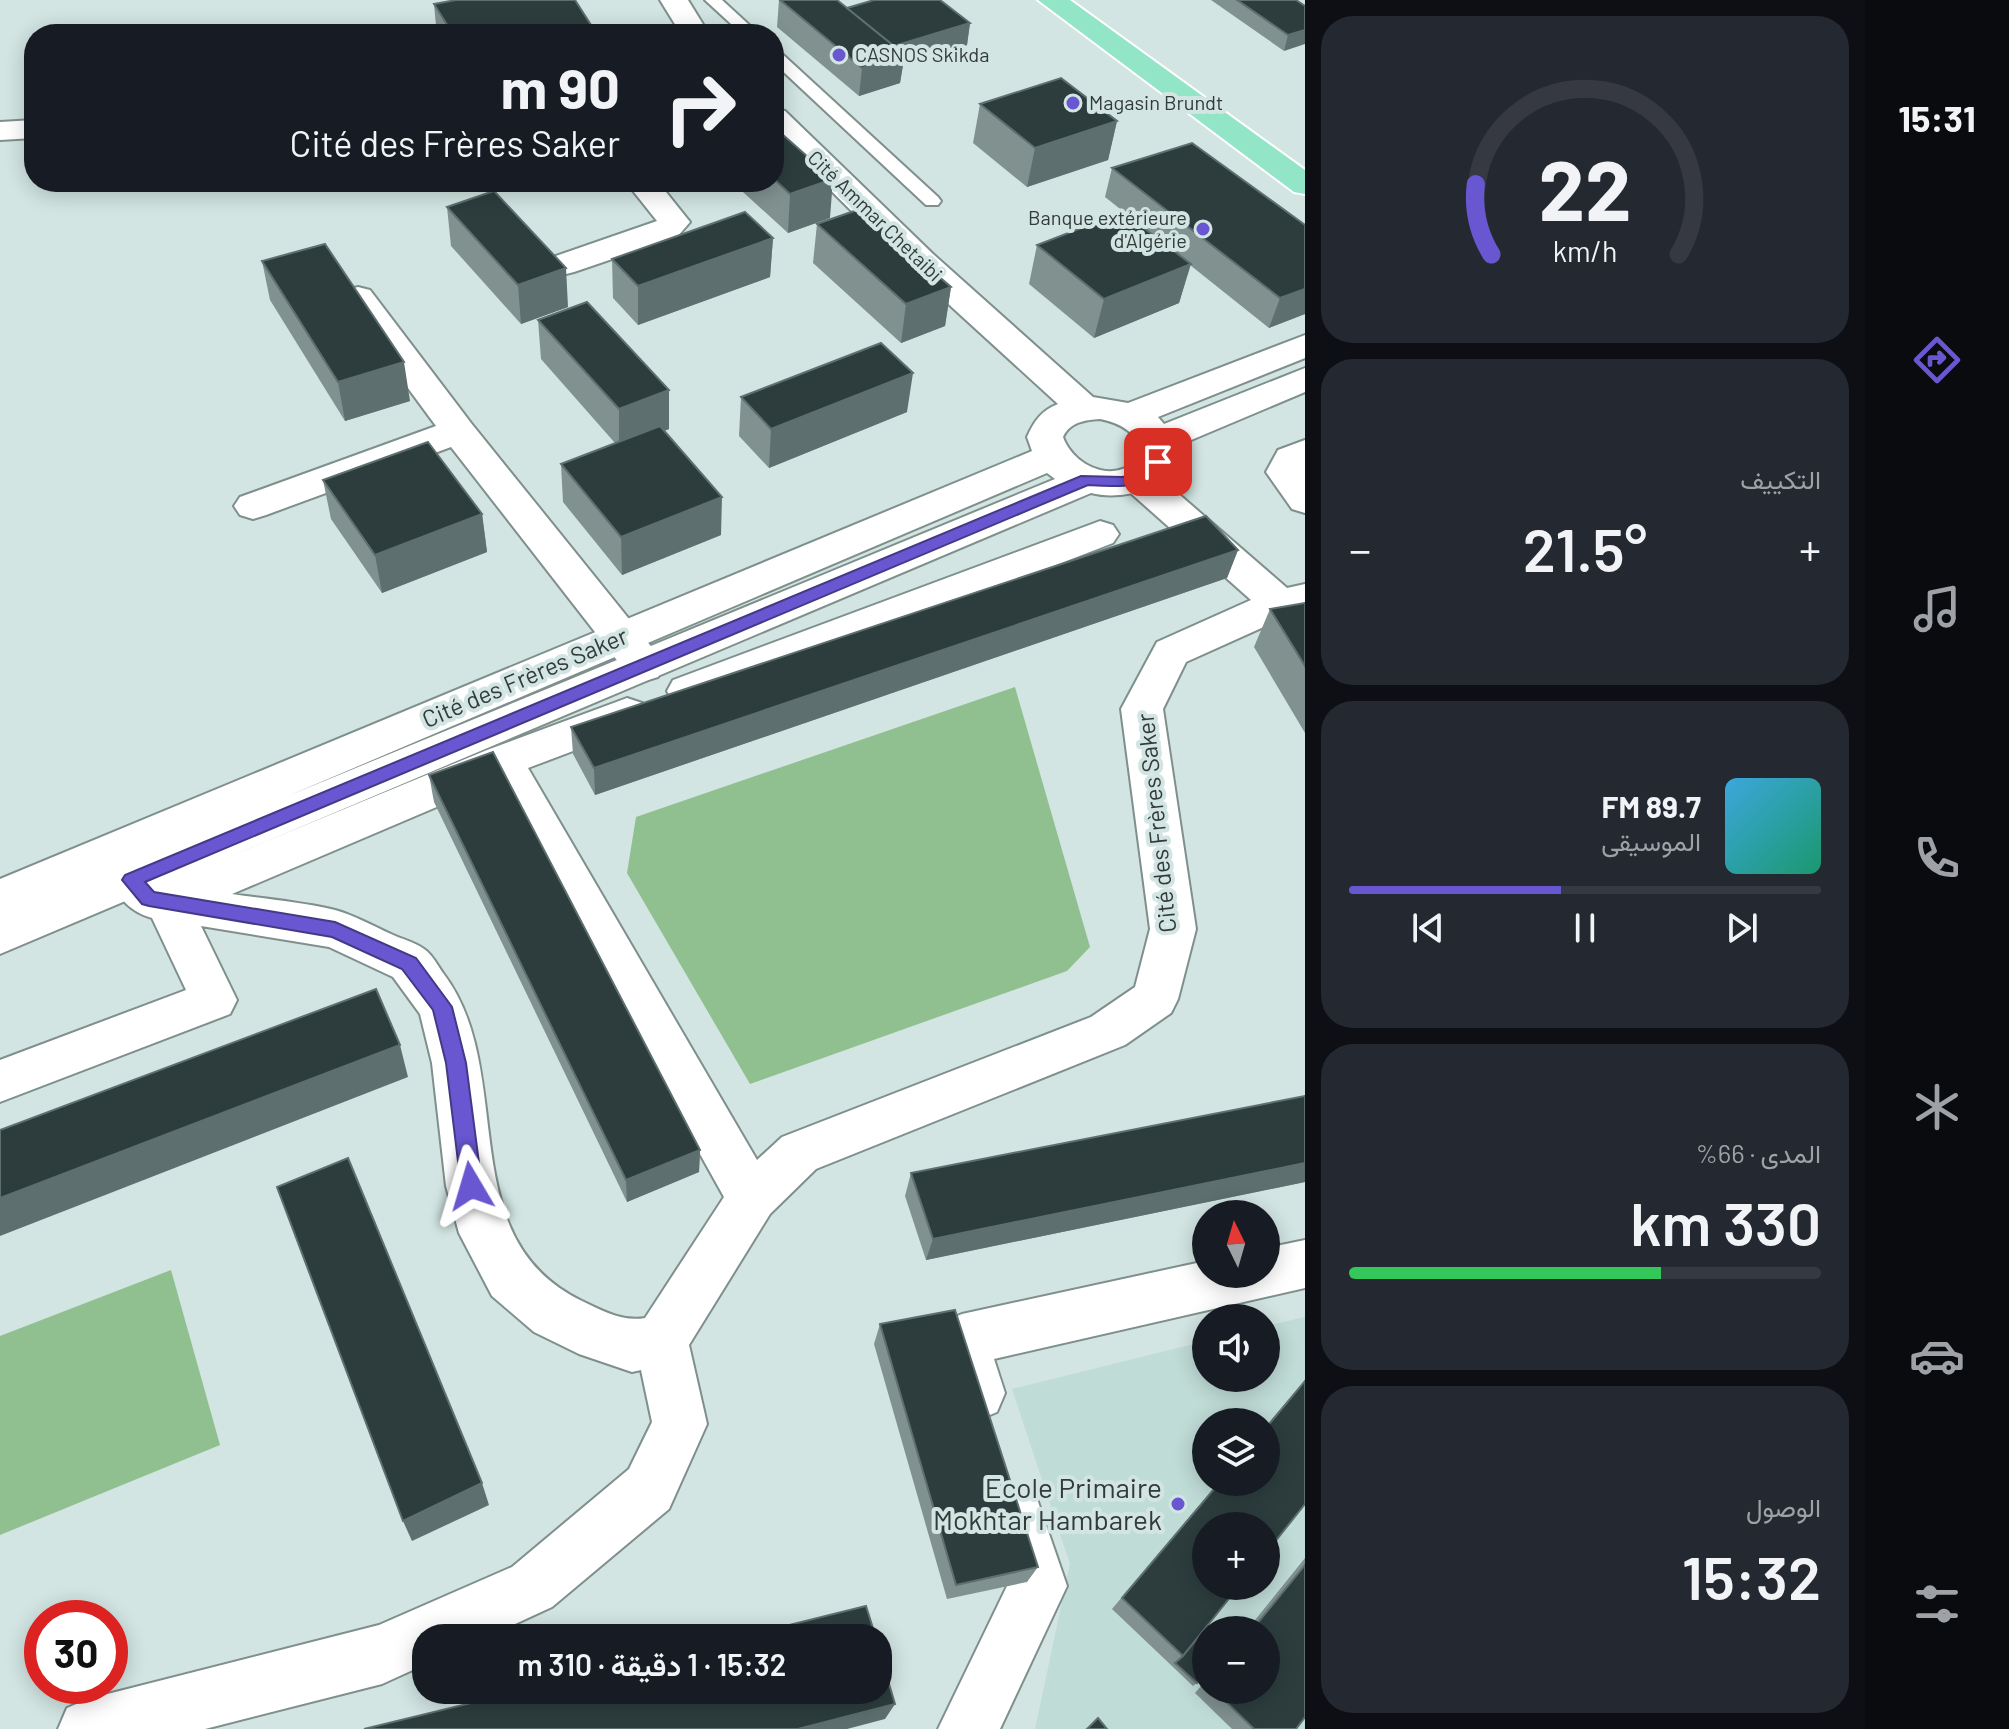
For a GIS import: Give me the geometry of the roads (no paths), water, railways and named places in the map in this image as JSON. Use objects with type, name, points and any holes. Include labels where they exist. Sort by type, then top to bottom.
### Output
[{"type":"main road","points":[[1052,0],[1305,185]]},
{"type":"main road","points":[[1076,0],[1305,166]]},
{"type":"street","points":[[670,24],[673,1]]},
{"type":"street","points":[[673,1],[688,24]]},
{"type":"street","name":"Cité Ammar Chetaibi","points":[[784,127],[921,261],[1063,429]]},
{"type":"street","points":[[0,131],[24,130]]},
{"type":"street","name":"Cité Ammar Chetaibi","points":[[784,157],[1063,429]]},
{"type":"street","points":[[562,265],[666,230],[674,222],[650,192]]},
{"type":"street","points":[[358,297],[458,431],[633,651]]},
{"type":"street","points":[[1130,415],[1305,346]]},
{"type":"street","points":[[1158,440],[1305,379]]},
{"type":"street","points":[[1100,408],[1130,415],[1152,431],[1158,440],[1161,451],[1158,462],[1150,472],[1138,479],[1113,483],[1087,480],[1072,474],[1063,429],[1100,408]]},
{"type":"street","name":"Cité des Frères Saker","points":[[150,891],[633,651],[1063,429]]},
{"type":"street","points":[[253,506],[458,431]]},
{"type":"street","points":[[1305,452],[1291,459],[1284,472],[1305,500]]},
{"type":"street","name":"Cité des Frères Saker","points":[[1138,479],[1296,610]]},
{"type":"street","name":"Cité des Frères Saker","points":[[0,899],[633,651],[1087,480]]},
{"type":"street","name":"Cité des Frères Saker","points":[[0,935],[150,891],[1100,534]]},
{"type":"street","name":"Cité des Frères Saker","points":[[661,1341],[752,1198],[799,1153],[1108,1031],[1155,999],[1173,929],[1142,709],[1171,652],[1296,610]]},
{"type":"street","points":[[502,761],[752,1198]]},
{"type":"street","points":[[0,1081],[214,1000],[150,891]]},
{"type":"street","points":[[88,1729],[382,1654],[532,1587],[649,1489],[680,1424],[661,1341],[632,1346],[598,1336],[553,1314],[510,1279],[485,1233],[471,1186],[456,1063],[442,1007],[409,963],[335,929],[150,891]]},
{"type":"street","points":[[1280,1270],[1305,1264]]},
{"type":"street","points":[[968,1729],[1038,1586],[962,1340],[1200,1288]]},
{"type":"lane","points":[[713,0],[740,24]]},
{"type":"lane","points":[[784,64],[932,201]]},
{"type":"place","name":"CASNOS Skikda","points":[[839,55]]},
{"type":"place","name":"Magasin Brundt","points":[[1073,103]]},
{"type":"place","name":"Banque extérieure d'Algérie","points":[[1203,229]]},
{"type":"place","name":"Ecole Primaire Mokhtar Hambarek","points":[[1178,1504]]}]
